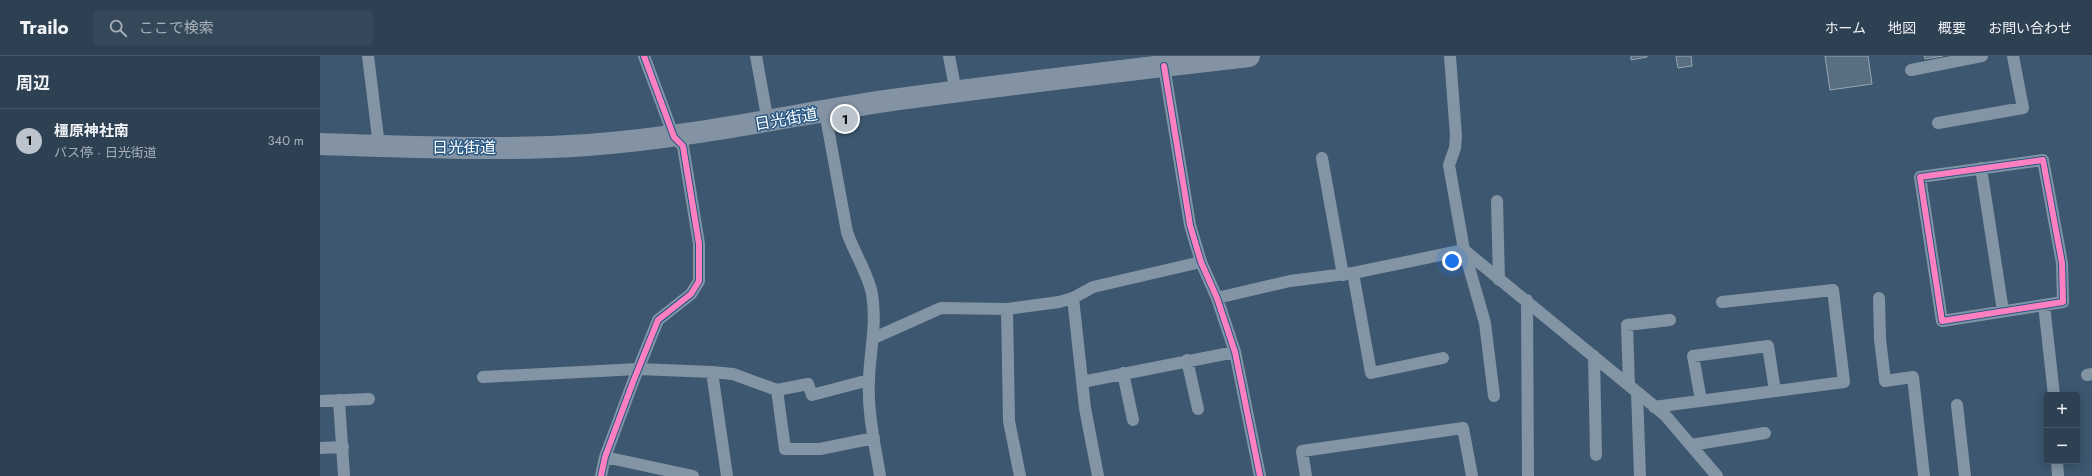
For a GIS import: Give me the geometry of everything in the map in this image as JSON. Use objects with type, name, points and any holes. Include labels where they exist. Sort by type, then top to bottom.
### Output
[{"type":"highway","name":"日光街道","points":[[320,144],[474,147],[587,145],[674,137],[956,92],[1164,66],[1193,59],[1249,56]]},
{"type":"street","points":[[368,56],[379,146]]},
{"type":"street","points":[[601,476],[605,457],[658,320],[691,294],[698,280],[699,244],[684,154],[682,146],[674,137],[644,56]]},
{"type":"street","points":[[756,56],[768,122]]},
{"type":"street","points":[[949,56],[956,92]]},
{"type":"street","points":[[1450,56],[1456,136],[1455,148],[1449,165],[1464,250],[1485,323],[1494,396]]},
{"type":"street","points":[[1911,70],[1982,56]]},
{"type":"street","points":[[1938,123],[2023,108],[2013,56]]},
{"type":"street","points":[[1164,66],[1190,225],[1201,262],[1217,298],[1235,352],[1260,476]]},
{"type":"street","points":[[825,112],[847,232],[854,251],[869,281],[872,296],[874,338],[869,380],[874,438],[880,476]]},
{"type":"street","points":[[1322,158],[1371,373],[1443,358]]},
{"type":"street","points":[[2042,160],[2062,263],[2063,302],[2044,305],[1942,321],[1920,177],[2042,160]]},
{"type":"street","points":[[1981,168],[2003,311]]},
{"type":"street","points":[[1497,201],[1499,280]]},
{"type":"street","points":[[1217,298],[1290,282],[1348,274],[1464,250]]},
{"type":"street","points":[[1464,250],[1499,280],[1527,300],[1654,407],[1665,414],[1717,476]]},
{"type":"street","points":[[874,338],[941,308],[1007,309],[1073,298],[1093,287],[1201,262]]},
{"type":"street","points":[[1654,407],[1844,382],[1833,290],[1722,302]]},
{"type":"street","points":[[1073,298],[1082,382],[1098,476]]},
{"type":"street","points":[[1879,298],[1880,339],[1885,381],[1913,377],[1924,476]]},
{"type":"street","points":[[1527,300],[1528,476]]},
{"type":"street","points":[[2044,305],[2054,392]]},
{"type":"street","points":[[1007,309],[1009,421],[1020,476]]},
{"type":"street","points":[[1640,476],[1627,324],[1670,320]]},
{"type":"street","points":[[1701,400],[1693,356],[1768,346],[1775,391]]},
{"type":"street","points":[[1082,382],[1187,360],[1235,352]]},
{"type":"street","points":[[1594,356],[1596,456]]},
{"type":"street","points":[[1187,360],[1198,410]]},
{"type":"street","points":[[483,377],[638,369],[712,372],[733,374],[777,390],[808,384],[812,395],[869,380]]},
{"type":"street","points":[[712,372],[727,476]]},
{"type":"street","points":[[1123,373],[1133,420]]},
{"type":"street","points":[[777,390],[786,449],[820,449],[874,438]]},
{"type":"street","points":[[320,401],[368,399]]},
{"type":"street","points":[[339,400],[344,476]]},
{"type":"street","points":[[1956,405],[1965,476]]},
{"type":"street","points":[[1306,476],[1302,451],[1463,428],[1472,476]]},
{"type":"street","points":[[1691,445],[1765,433]]},
{"type":"street","points":[[320,448],[343,447]]},
{"type":"street","points":[[605,457],[693,476]]},
{"type":"street","points":[[2057,464],[2058,476]]},
{"type":"building","points":[[1631,56],[1647,56],[1647,57],[1631,60]]},
{"type":"building","points":[[1676,56],[1691,56],[1692,66],[1678,68]]},
{"type":"building","points":[[1825,56],[1868,56],[1872,84],[1830,90]]},
{"type":"building","points":[[1924,56],[1943,56],[1925,59]]},
{"type":"cycle path","points":[[601,476],[605,457],[658,320],[691,294],[699,281],[699,244],[683,146],[674,137],[644,56]]},
{"type":"cycle path","points":[[1164,66],[1190,225],[1201,262],[1217,298],[1235,352],[1260,476]]},
{"type":"cycle path","points":[[2043,160],[2062,263],[2063,302],[1942,321],[1920,177],[2043,160]]},
{"type":"place","name":"橿原神社南","points":[[845,119]]}]
